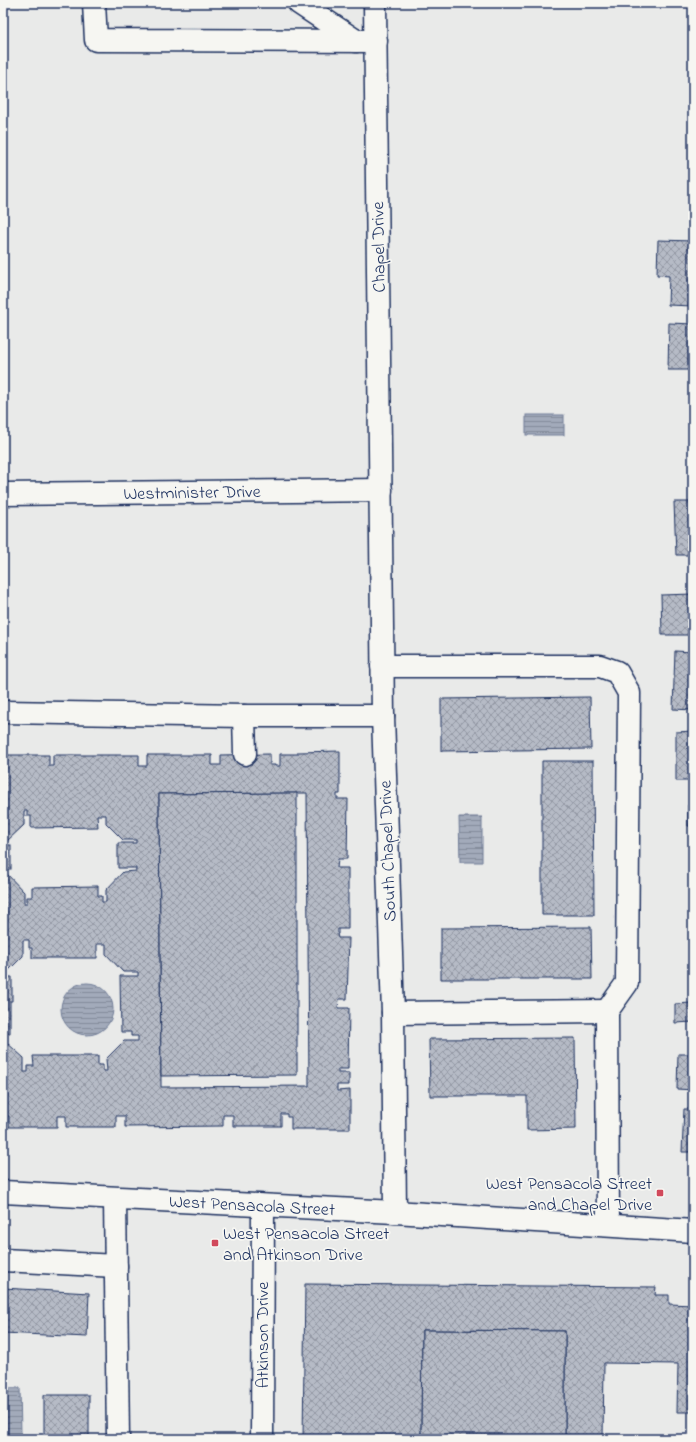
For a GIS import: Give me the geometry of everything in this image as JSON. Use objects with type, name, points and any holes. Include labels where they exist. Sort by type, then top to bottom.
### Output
[{"type":"street","points":[[94,3],[96,40],[366,41]]},
{"type":"street","points":[[299,3],[366,41]]},
{"type":"street","name":"Chapel Drive","points":[[375,3],[366,41],[381,490]]},
{"type":"street","name":"Westminister Drive","points":[[3,494],[381,490]]},
{"type":"street","name":"South Chapel Drive","points":[[381,490],[382,666],[393,1012],[395,1212]]},
{"type":"street","points":[[382,666],[600,666],[617,672],[629,693],[627,983],[607,1011],[608,1225]]},
{"type":"street","points":[[3,712],[244,716],[383,716]]},
{"type":"street","points":[[244,716],[245,754]]},
{"type":"street","points":[[393,1012],[607,1011]]},
{"type":"street","name":"West Pensacola Street","points":[[3,1192],[115,1199],[395,1212],[693,1231]]},
{"type":"street","points":[[115,1199],[118,1439]]},
{"type":"street","name":"Atkinson Drive","points":[[262,1439],[263,1206]]},
{"type":"street","points":[[3,1260],[116,1266]]},
{"type":"water","points":[[526,415],[564,415],[564,435],[526,435]]},
{"type":"water","points":[[459,817],[482,817],[482,862],[460,862]]},
{"type":"water","points":[[82,983],[92,983],[106,990],[113,1004],[113,1014],[106,1028],[92,1035],[82,1035],[72,1031],[65,1024],[61,1014],[61,1004],[65,994],[72,987]]},
{"type":"water","points":[[3,1388],[20,1388],[21,1434],[3,1434]]},
{"type":"building","points":[[658,240],[693,241],[693,306],[668,305],[669,276],[657,275]]},
{"type":"building","points":[[669,323],[693,324],[693,370],[668,370]]},
{"type":"building","points":[[674,502],[693,502],[693,555],[676,555]]},
{"type":"building","points":[[693,594],[693,635],[662,635],[661,595]]},
{"type":"building","points":[[675,651],[693,652],[693,710],[673,709]]},
{"type":"building","points":[[590,697],[591,749],[441,751],[441,699]]},
{"type":"building","points":[[693,731],[693,781],[676,781],[676,732]]},
{"type":"building","points":[[340,751],[340,794],[337,794],[337,799],[348,799],[347,859],[338,859],[337,868],[348,868],[348,929],[338,929],[337,934],[338,938],[349,938],[347,999],[339,999],[338,1008],[349,1008],[348,1069],[338,1069],[338,1073],[349,1073],[349,1085],[337,1085],[337,1091],[350,1090],[350,1129],[291,1129],[291,1117],[287,1117],[287,1114],[281,1114],[281,1126],[233,1126],[233,1115],[223,1115],[223,1126],[125,1127],[125,1116],[116,1116],[116,1127],[66,1127],[66,1116],[57,1116],[57,1127],[9,1127],[9,1116],[3,1115],[3,1042],[6,1042],[24,1058],[24,1072],[28,1072],[28,1066],[34,1066],[33,1056],[98,1056],[98,1065],[103,1065],[103,1071],[107,1071],[106,1059],[124,1041],[138,1041],[138,1036],[131,1036],[131,1032],[121,1032],[120,976],[138,976],[138,972],[123,972],[106,954],[106,944],[97,944],[97,958],[32,958],[32,948],[29,948],[29,940],[23,940],[23,956],[6,973],[3,973],[3,873],[6,873],[24,892],[24,903],[27,903],[27,897],[32,897],[32,887],[98,886],[98,896],[102,896],[102,902],[106,902],[106,890],[123,872],[136,871],[136,868],[118,868],[118,843],[136,843],[136,840],[123,840],[106,823],[106,815],[97,815],[98,827],[31,828],[31,816],[27,816],[27,811],[24,811],[24,825],[6,842],[3,842],[3,766],[5,766],[5,755],[49,755],[49,766],[53,766],[53,755],[139,755],[139,766],[147,766],[147,755],[212,755],[212,765],[221,765],[221,755],[270,754],[270,765],[280,766],[280,754],[298,754],[298,752]],"holes":[[[307,793],[309,1086],[161,1087],[159,794]]]},
{"type":"building","points":[[542,761],[593,761],[594,915],[542,915]]},
{"type":"building","points":[[297,793],[297,1075],[161,1076],[159,794]]},
{"type":"building","points":[[693,804],[693,826],[688,826],[688,805]]},
{"type":"building","points":[[3,845],[11,845],[11,869],[3,869]]},
{"type":"building","points":[[691,896],[693,896],[693,917],[690,917]]},
{"type":"building","points":[[591,927],[592,979],[441,979],[441,928]]},
{"type":"building","points":[[690,971],[693,971],[693,1022],[675,1023],[675,1004],[691,1003]]},
{"type":"building","points":[[3,977],[12,977],[10,1033],[3,1033]]},
{"type":"building","points":[[575,1038],[576,1129],[527,1130],[527,1096],[430,1096],[429,1039]]},
{"type":"building","points":[[678,1054],[693,1054],[693,1090],[677,1089]]},
{"type":"building","points":[[684,1109],[693,1109],[693,1152],[682,1152]]},
{"type":"building","points":[[305,1284],[656,1287],[655,1295],[669,1295],[669,1304],[693,1305],[693,1412],[677,1412],[678,1364],[604,1363],[603,1439],[565,1439],[565,1331],[422,1330],[421,1439],[303,1439]]},
{"type":"building","points":[[3,1288],[89,1293],[87,1337],[3,1333]]},
{"type":"building","points":[[422,1330],[565,1331],[565,1439],[421,1439]]},
{"type":"building","points":[[44,1395],[89,1395],[89,1439],[44,1439]]},
{"type":"place","name":"West Pensacola Street and Chapel Drive","points":[[660,1193]]},
{"type":"place","name":"West Pensacola Street and Atkinson Drive","points":[[215,1243]]}]
